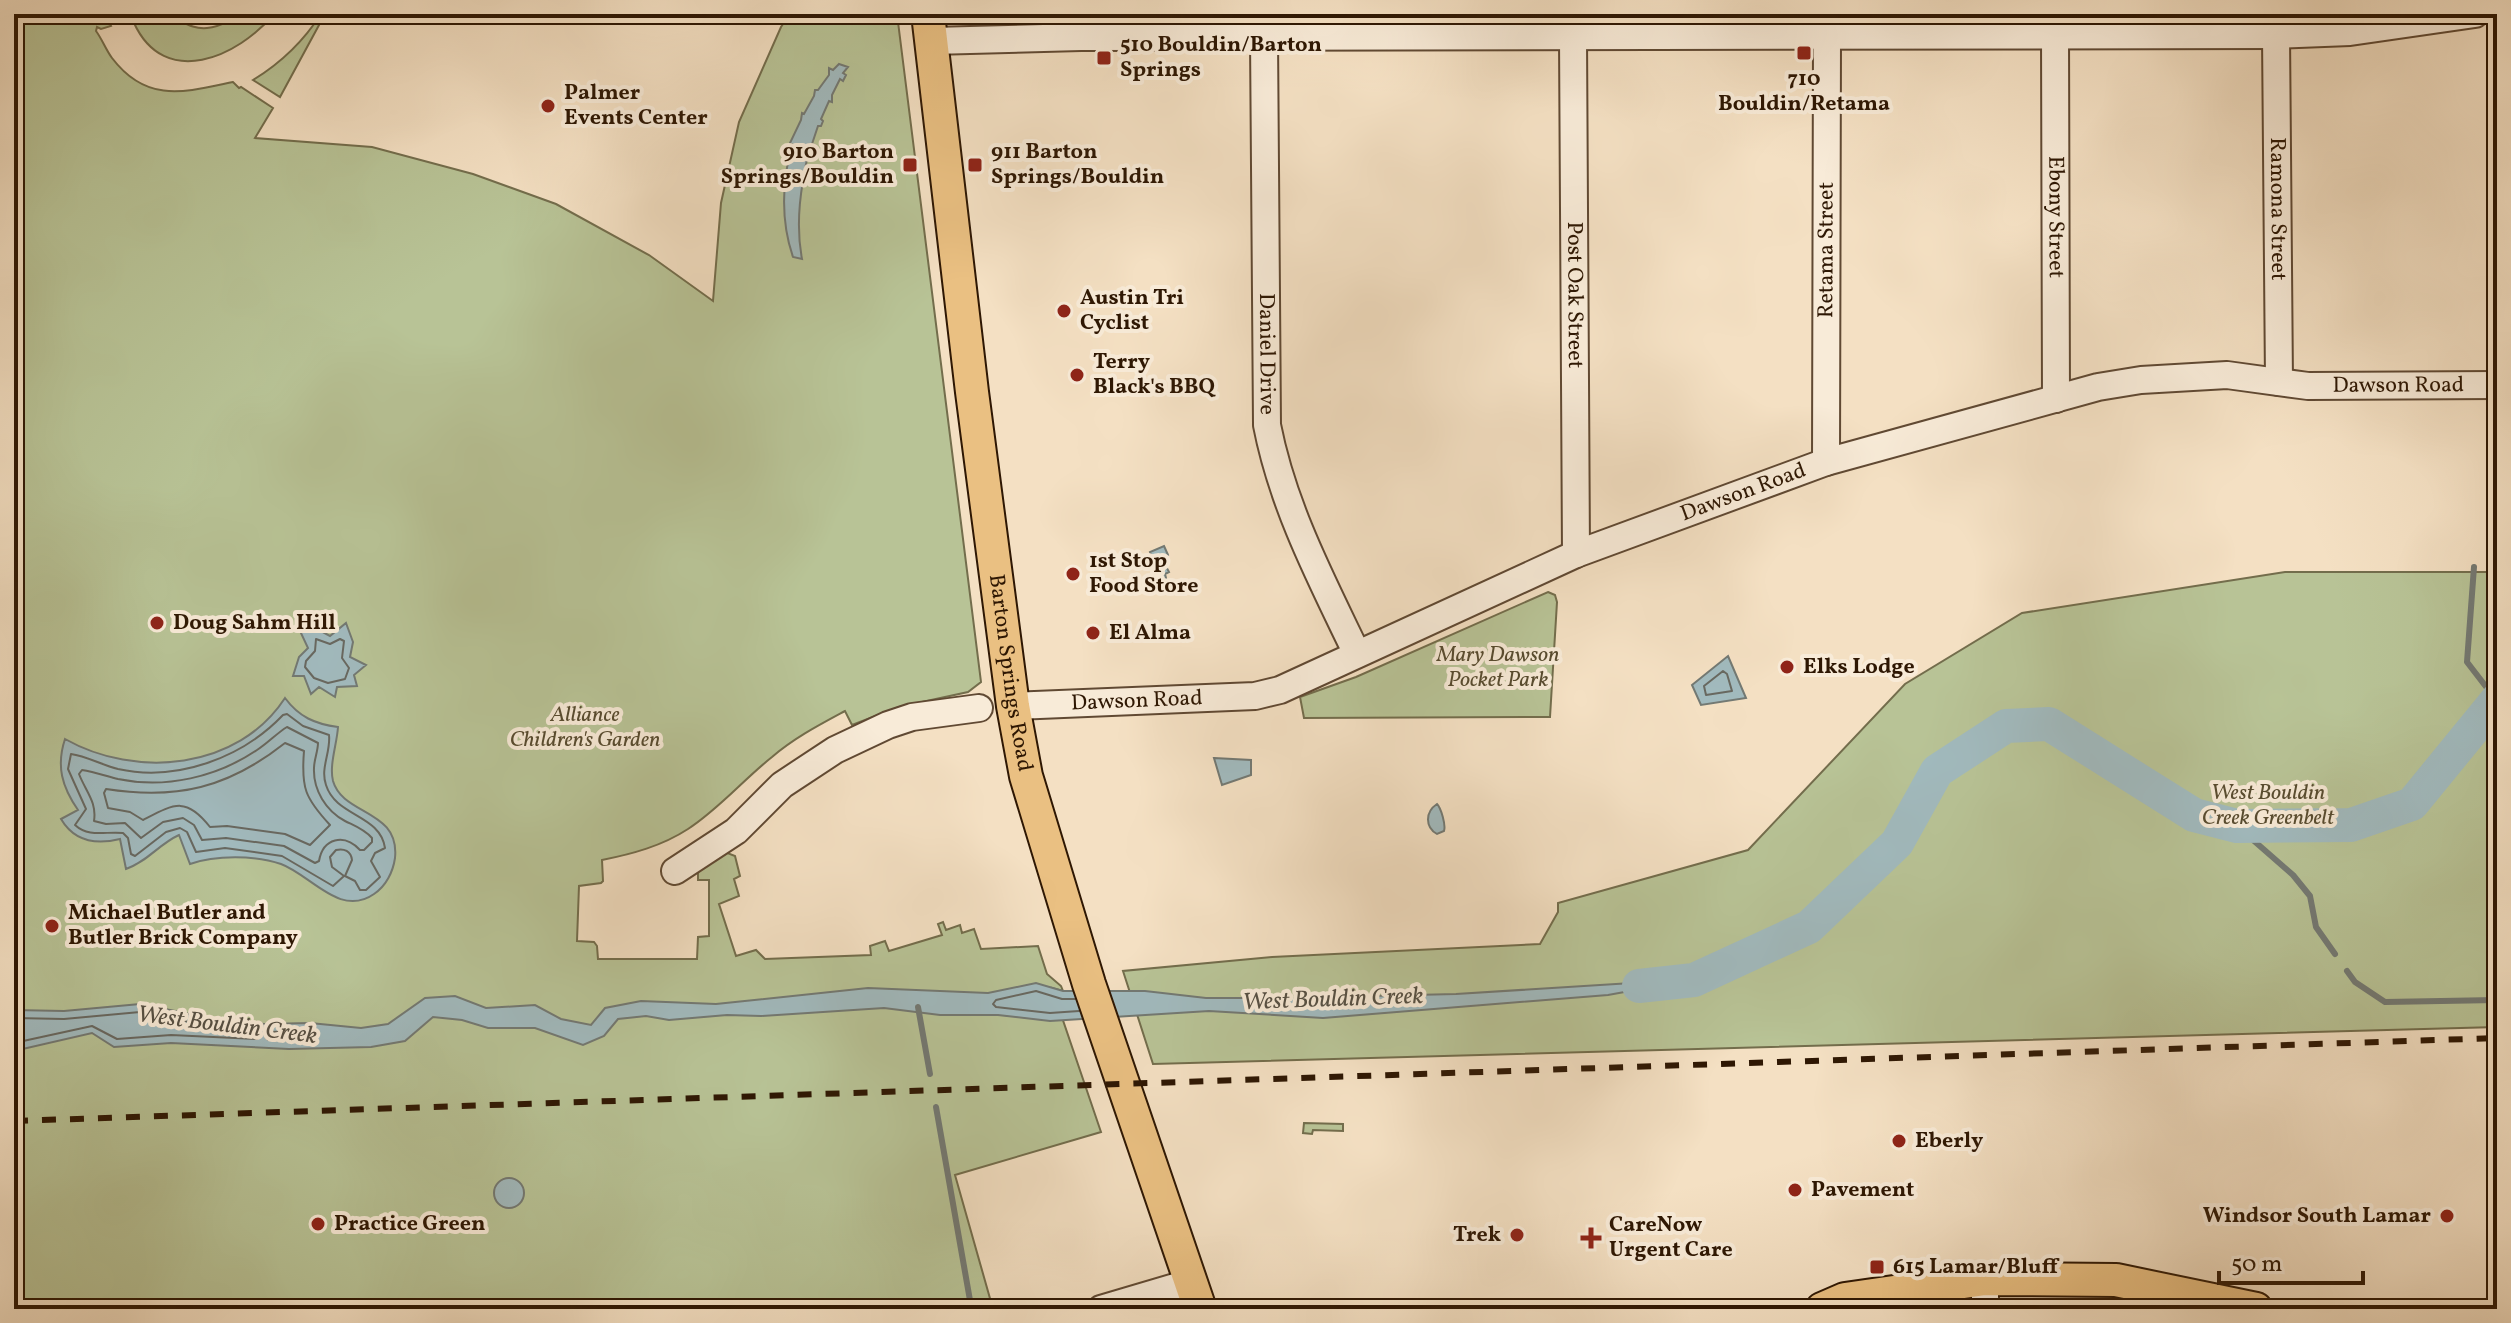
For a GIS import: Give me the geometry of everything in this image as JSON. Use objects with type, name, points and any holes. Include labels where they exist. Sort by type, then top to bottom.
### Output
[{"type":"main road","name":"Barton Springs Road","points":[[930,27],[972,392],[1013,706],[1026,776],[1089,984],[1196,1295]]},
{"type":"main road","points":[[1822,1309],[1845,1299],[1985,1294],[2116,1280],[2256,1309]]},
{"type":"street","points":[[930,27],[1015,38],[1264,38],[1580,29],[1827,36],[2055,33],[2276,35],[2350,32],[2421,18],[2475,14]]},
{"type":"street","name":"Post Oak Street","points":[[1576,554],[1580,29]]},
{"type":"street","name":"Ebony Street","points":[[2055,33],[2056,399]]},
{"type":"street","name":"Ramona Street","points":[[2276,35],[2279,382]]},
{"type":"street","name":"Retama Street","points":[[1826,462],[1827,36]]},
{"type":"street","name":"Daniel Drive","points":[[1264,38],[1267,425],[1273,457],[1292,517],[1357,654]]},
{"type":"street","name":"Dawson Road","points":[[1013,706],[1255,696],[1280,690],[1576,554],[1826,462],[2098,387],[2192,375],[2227,375],[2308,386],[2497,385]]},
{"type":"street","points":[[675,871],[736,831],[782,785],[835,750],[912,717],[979,708]]},
{"type":"street","points":[[1101,1309],[1196,1295]]},
{"type":"green space","name":"Alliance Children's Garden","points":[[14,14],[105,14],[111,26],[97,27],[96,31],[112,58],[139,83],[168,91],[183,91],[233,82],[273,108],[255,138],[372,147],[473,174],[556,204],[649,255],[713,301],[721,203],[739,122],[781,27],[790,14],[897,14],[981,682],[968,692],[899,707],[852,725],[845,711],[780,750],[688,829],[646,849],[602,860],[603,881],[579,886],[577,941],[594,942],[598,959],[697,959],[698,937],[709,936],[709,880],[698,880],[698,870],[725,852],[735,856],[740,876],[734,879],[739,896],[719,904],[736,956],[756,950],[765,959],[871,955],[870,946],[885,941],[889,951],[942,935],[938,924],[943,922],[946,930],[960,925],[962,933],[974,929],[981,949],[1038,946],[1047,974],[1063,991],[1052,988],[1101,1132],[955,1175],[993,1309],[14,1309]]},
{"type":"green space","points":[[154,14],[169,16],[193,27],[207,28],[246,14],[274,14],[241,43],[222,53],[202,60],[182,61],[164,56],[147,44],[134,23]]},
{"type":"green space","points":[[321,14],[325,14],[280,97],[253,80],[291,51]]},
{"type":"green space","name":"West Bouldin Creek Greenbelt","points":[[2285,572],[2497,572],[2497,1027],[1153,1064],[1123,971],[1272,957],[1540,944],[1558,912],[1558,903],[1748,850],[1905,684],[2022,613]]},
{"type":"green space","name":"Mary Dawson Pocket Park","points":[[1548,592],[1555,595],[1557,602],[1550,717],[1304,718],[1300,697],[1356,677]]},
{"type":"green space","points":[[1304,1123],[1343,1124],[1343,1131],[1313,1130],[1312,1134],[1303,1133]]},
{"type":"water","points":[[839,64],[848,67],[843,73],[846,75],[843,81],[840,79],[832,102],[829,101],[821,119],[823,121],[812,144],[815,145],[813,151],[809,150],[799,218],[802,259],[793,257],[784,215],[784,186],[790,143],[815,90],[829,75],[829,68],[833,70]]},
{"type":"water","points":[[1164,546],[1168,555],[1162,559],[1169,572],[1160,581],[1150,552]]},
{"type":"water","points":[[346,623],[353,642],[350,657],[366,665],[354,675],[357,686],[337,687],[335,697],[319,687],[311,694],[304,676],[293,676],[299,657],[308,648],[300,631],[319,630],[330,636]]},
{"type":"water","points":[[1728,656],[1746,698],[1701,705],[1692,685]]},
{"type":"water","points":[[285,698],[308,718],[338,727],[333,781],[348,801],[389,830],[394,842],[394,863],[385,883],[374,894],[361,900],[338,898],[292,869],[259,859],[223,858],[190,864],[179,835],[126,869],[120,839],[102,842],[86,840],[72,832],[61,819],[78,810],[62,776],[61,758],[65,739],[93,752],[123,760],[153,763],[184,760],[213,753],[241,740],[265,722]]},
{"type":"water","points":[[1214,758],[1251,760],[1251,775],[1222,785]]},
{"type":"water","points":[[1437,804],[1443,817],[1444,831],[1437,834],[1430,827],[1428,819],[1430,811]]},
{"type":"water","points":[[1696,979],[1608,995],[1323,1018],[1209,1011],[1050,1021],[998,1015],[940,1015],[884,1008],[669,1020],[646,1016],[618,1019],[604,1036],[583,1045],[535,1028],[488,1028],[462,1020],[433,1017],[405,1041],[371,1047],[289,1049],[171,1043],[114,1047],[92,1033],[14,1051],[14,1010],[64,1011],[140,1004],[205,1017],[264,1024],[310,1023],[361,1028],[388,1024],[425,998],[455,996],[486,1008],[535,1005],[561,1019],[591,1025],[605,1008],[641,1001],[716,1004],[868,988],[988,993],[1036,983],[1063,991],[1145,991],[1206,998],[1285,998],[1456,994]]},
{"type":"water","points":[[509,1178],[520,1182],[524,1193],[520,1204],[509,1208],[498,1204],[494,1193],[498,1182]]},
{"type":"waterway","points":[[2474,567],[2467,662],[2497,701]]},
{"type":"waterway","name":"West Bouldin Creek","points":[[1639,986],[1694,980],[1809,927],[1897,843],[1937,771],[2006,726],[2049,724],[2194,815],[2237,826],[2351,825],[2412,804],[2497,700]]},
{"type":"waterway","points":[[2237,826],[2293,875],[2310,896],[2316,927],[2335,954]]},
{"type":"waterway","points":[[2347,971],[2355,982],[2385,1002],[2497,1000]]},
{"type":"waterway","points":[[918,1007],[930,1074]]},
{"type":"waterway","points":[[936,1107],[971,1306]]},
{"type":"railway","points":[[14,1121],[2497,1038]]},
{"type":"place","name":"710 Bouldin/Retama","points":[[1804,53]]},
{"type":"place","name":"510 Bouldin/Barton Springs","points":[[1104,58]]},
{"type":"place","name":"Palmer Events Center","points":[[548,106]]},
{"type":"place","name":"910 Barton Springs/Bouldin","points":[[910,165]]},
{"type":"place","name":"911 Barton Springs/Bouldin","points":[[975,165]]},
{"type":"place","name":"Austin Tri Cyclist","points":[[1064,311]]},
{"type":"place","name":"Terry Black's BBQ","points":[[1077,375]]},
{"type":"place","name":"1st Stop Food Store","points":[[1073,574]]},
{"type":"place","name":"Doug Sahm Hill","points":[[157,623]]},
{"type":"place","name":"El Alma","points":[[1093,633]]},
{"type":"place","name":"Elks Lodge","points":[[1787,667]]},
{"type":"place","name":"Michael Butler and Butler Brick Company","points":[[52,926]]},
{"type":"place","name":"Eberly","points":[[1899,1141]]},
{"type":"place","name":"Pavement","points":[[1795,1190]]},
{"type":"place","name":"Windsor South Lamar","points":[[2447,1216]]},
{"type":"place","name":"Practice Green","points":[[318,1224]]},
{"type":"place","name":"Trek","points":[[1517,1235]]},
{"type":"place","name":"CareNow Urgent Care","points":[[1591,1238]]},
{"type":"place","name":"615 Lamar/Bluff","points":[[1877,1267]]}]
